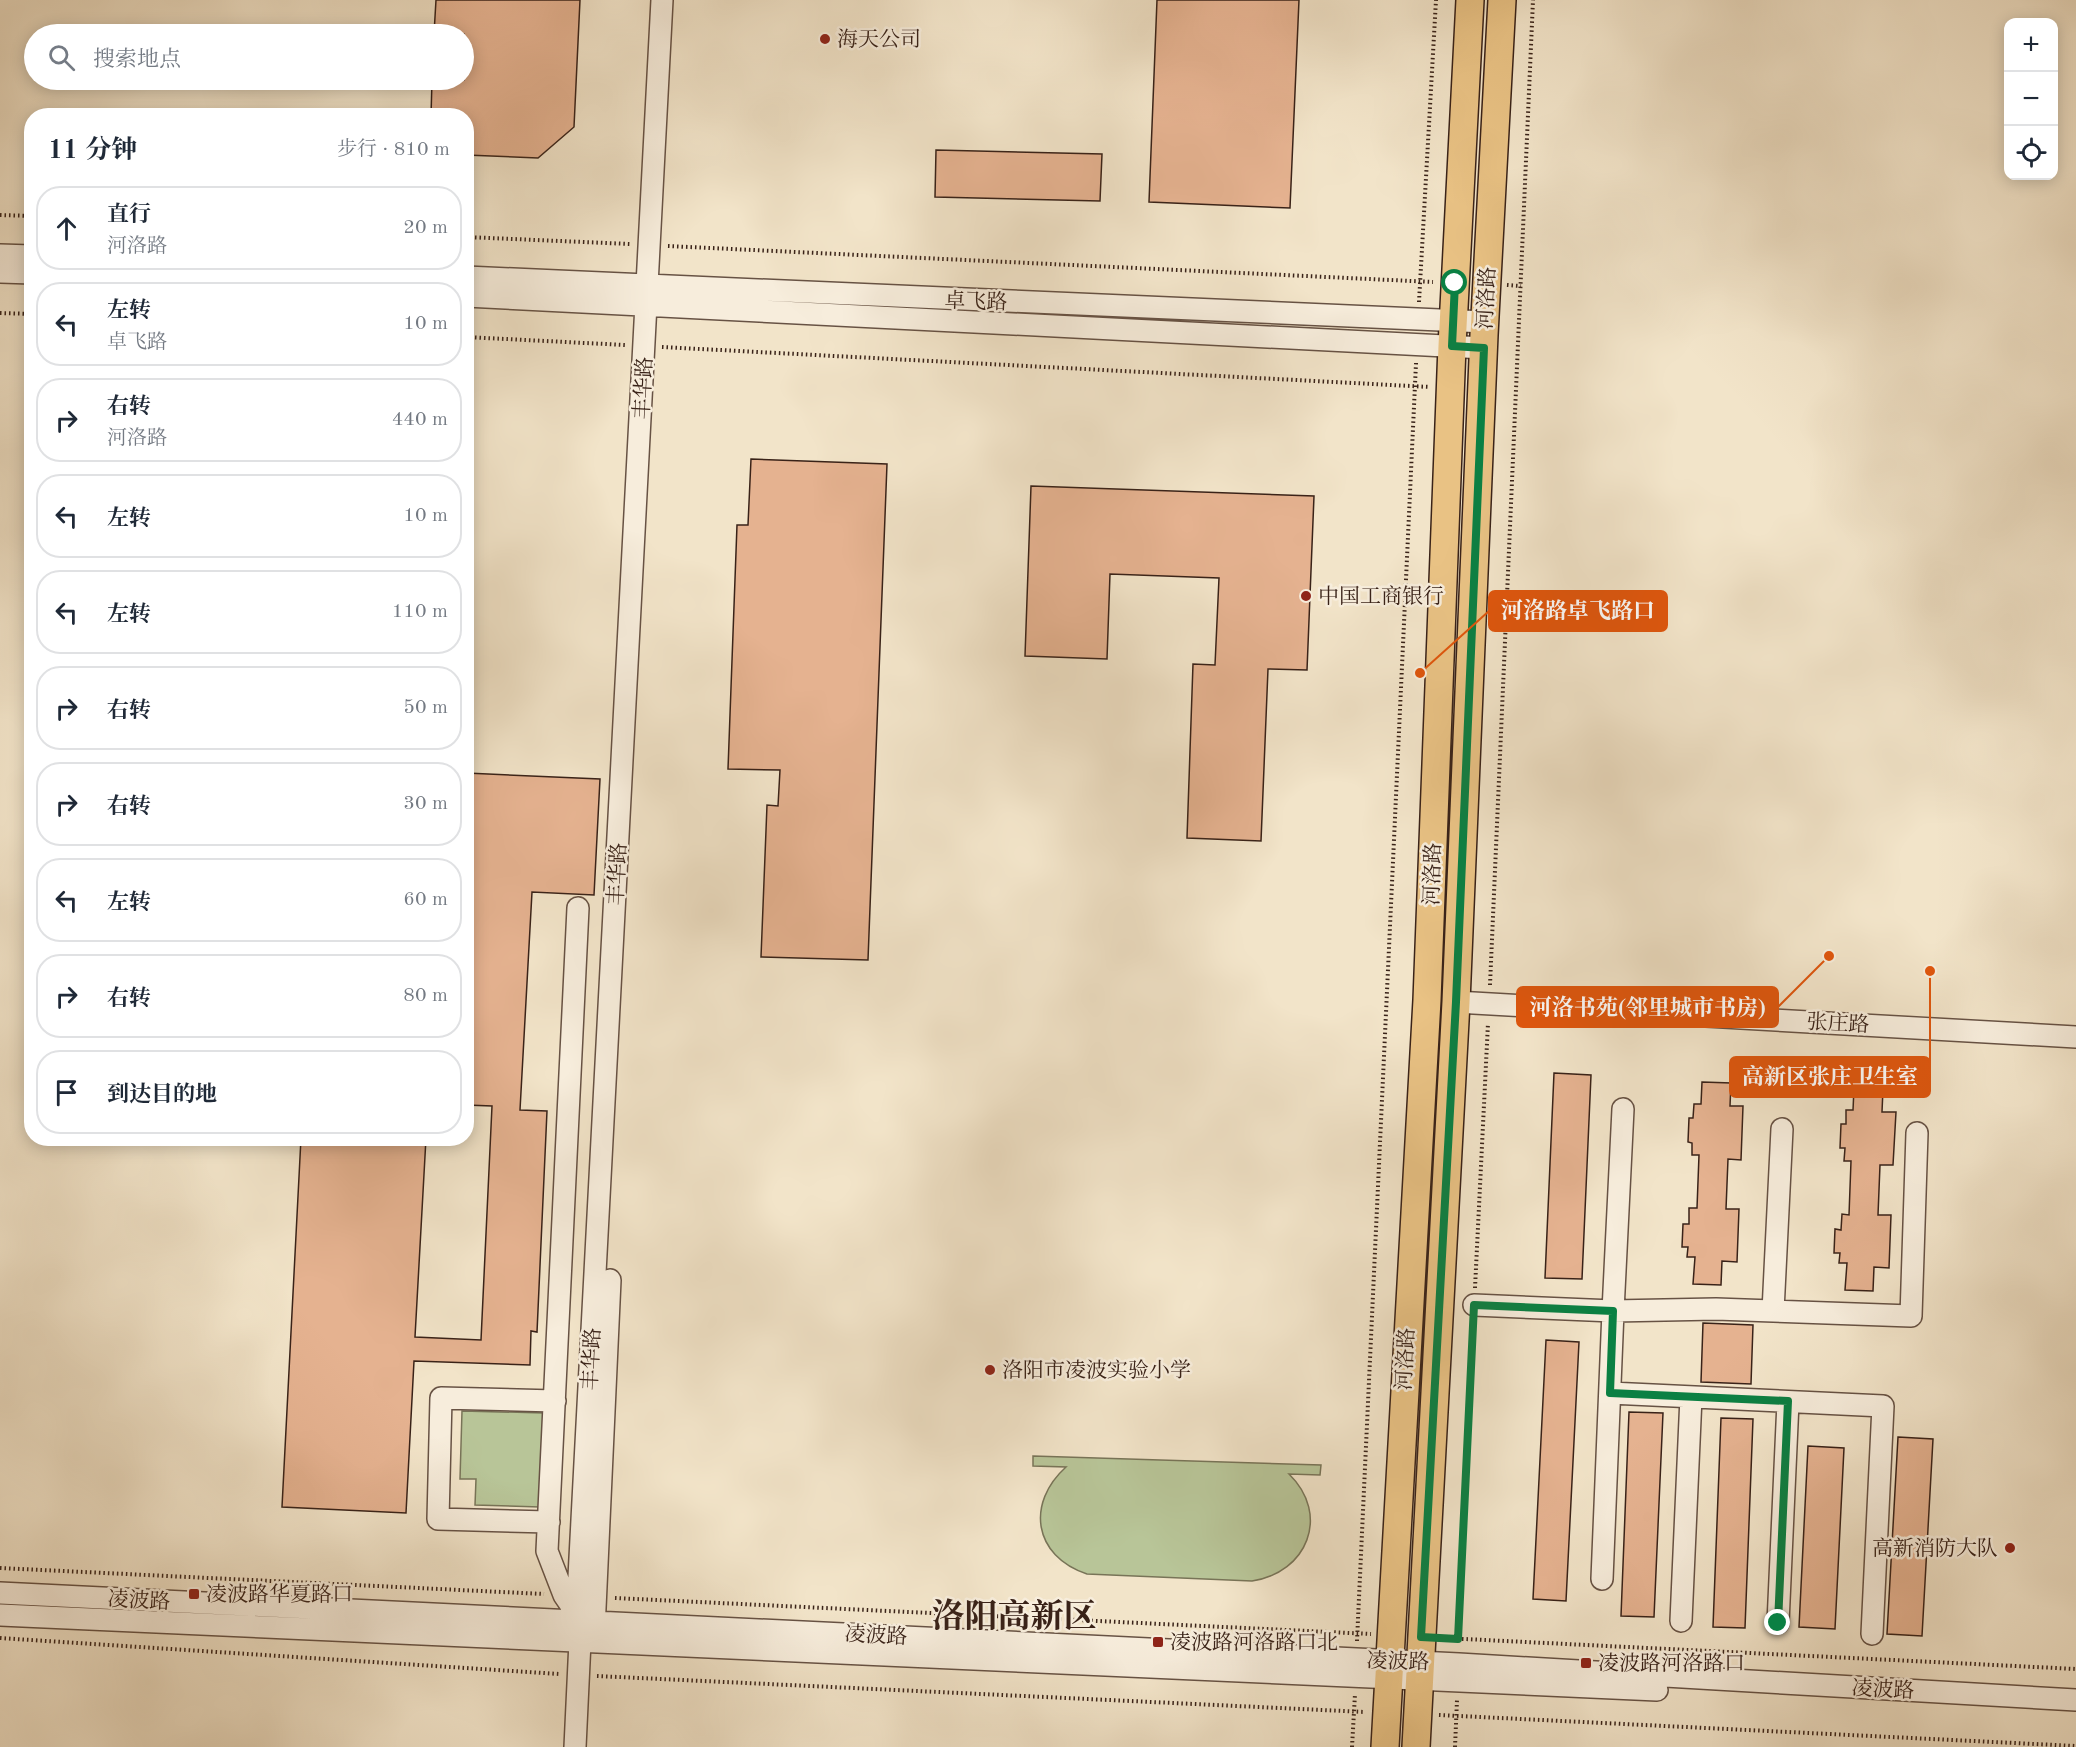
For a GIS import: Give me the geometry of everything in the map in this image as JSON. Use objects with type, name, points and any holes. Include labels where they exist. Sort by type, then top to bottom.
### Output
[{"type":"main road","name":"河洛路","points":[[1385,1747],[1388,1658],[1427,1000],[1450,388],[1470,0]]},
{"type":"main road","name":"河洛路","points":[[1416,1747],[1456,1002],[1484,335],[1502,0]]},
{"type":"street","name":"丰华路","points":[[587,1631],[594,1597],[652,347],[662,0]]},
{"type":"street","name":"丰华路","points":[[656,246],[675,0]]},
{"type":"street","points":[[0,255],[24,256]]},
{"type":"street","points":[[0,272],[24,273]]},
{"type":"street","name":"卓飞路","points":[[474,278],[654,296],[1417,345],[1453,333]]},
{"type":"street","name":"卓飞路","points":[[474,296],[654,296],[1418,320],[1453,333],[1484,335]]},
{"type":"street","name":"丰华路","points":[[588,1747],[585,1675],[587,1631],[580,1561],[652,347]]},
{"type":"street","points":[[578,908],[547,1551],[564,1595],[587,1631]]},
{"type":"street","name":"张庄路","points":[[1456,1002],[2076,1037]]},
{"type":"street","points":[[1602,1580],[1623,1109]]},
{"type":"street","points":[[1773,1311],[1782,1130]]},
{"type":"street","points":[[1474,1305],[1613,1311],[1773,1311],[1911,1316],[1917,1133]]},
{"type":"street","points":[[1610,1393],[1883,1406],[1872,1634]]},
{"type":"street","points":[[1681,1621],[1690,1397]]},
{"type":"street","points":[[549,1522],[438,1519],[441,1398],[555,1401]]},
{"type":"street","points":[[1778,1623],[1788,1401]]},
{"type":"street","name":"凌波路","points":[[0,1593],[587,1631],[1356,1668],[1388,1658],[1420,1659],[1458,1672],[2076,1710]]},
{"type":"street","name":"凌波路","points":[[0,1615],[587,1631]]},
{"type":"street","name":"凌波路","points":[[1458,1672],[2076,1700]]},
{"type":"street","name":"丰华路","points":[[575,1747],[585,1675]]},
{"type":"path","points":[[1418,320],[1436,0]]},
{"type":"path","points":[[1455,1747],[1458,1639],[1489,1004],[1533,0]]},
{"type":"path","points":[[0,215],[24,216]]},
{"type":"path","points":[[474,237],[1455,283]]},
{"type":"path","points":[[1487,284],[1521,286]]},
{"type":"path","points":[[0,313],[24,314]]},
{"type":"path","points":[[474,337],[1450,388]]},
{"type":"path","points":[[1352,1747],[1417,345]]},
{"type":"path","points":[[1482,390],[1516,392]]},
{"type":"path","points":[[0,1568],[564,1595]]},
{"type":"path","points":[[594,1597],[1358,1632],[1388,1658]]},
{"type":"path","points":[[0,1638],[585,1675],[1386,1713]]},
{"type":"path","points":[[1420,1659],[1458,1639],[2076,1669]]},
{"type":"path","points":[[1417,1714],[2076,1746]]},
{"type":"green space","points":[[462,1411],[544,1413],[540,1507],[475,1505],[476,1479],[460,1479]]},
{"type":"green space","points":[[1033,1456],[1321,1465],[1320,1475],[1289,1474],[1302,1490],[1309,1507],[1310,1524],[1307,1540],[1299,1554],[1287,1567],[1271,1576],[1252,1581],[1087,1574],[1069,1566],[1055,1555],[1046,1542],[1041,1527],[1041,1512],[1045,1496],[1053,1481],[1066,1467],[1033,1466]]},
{"type":"building","points":[[436,0],[580,0],[574,127],[538,158],[474,155],[474,108],[431,108],[432,90],[474,90],[474,24],[435,24]]},
{"type":"building","points":[[1157,0],[1299,0],[1290,208],[1149,202]]},
{"type":"building","points":[[936,150],[1102,154],[1100,201],[935,197]]},
{"type":"building","points":[[751,459],[887,464],[868,960],[761,957],[767,805],[778,806],[780,770],[728,769],[737,525],[748,525]]},
{"type":"building","points":[[1031,486],[1314,496],[1307,670],[1268,669],[1261,841],[1187,838],[1193,664],[1215,665],[1219,578],[1110,574],[1107,659],[1025,656]]},
{"type":"building","points":[[474,773],[600,779],[594,895],[532,892],[520,1110],[547,1111],[537,1332],[531,1331],[530,1365],[414,1361],[406,1513],[282,1507],[301,1146],[426,1146],[415,1337],[481,1340],[492,1106],[474,1105]]},
{"type":"building","points":[[1554,1073],[1591,1075],[1582,1279],[1545,1278]]},
{"type":"building","points":[[1702,1082],[1731,1083],[1730,1106],[1743,1106],[1741,1160],[1728,1159],[1726,1209],[1739,1209],[1737,1262],[1722,1261],[1721,1285],[1693,1284],[1695,1257],[1687,1257],[1688,1247],[1682,1247],[1683,1224],[1689,1224],[1689,1208],[1697,1208],[1699,1155],[1692,1155],[1692,1143],[1688,1142],[1689,1118],[1693,1118],[1694,1104],[1701,1104]]},
{"type":"building","points":[[1854,1088],[1883,1089],[1882,1112],[1896,1112],[1893,1165],[1880,1165],[1878,1215],[1891,1215],[1889,1268],[1874,1267],[1873,1291],[1845,1290],[1847,1263],[1839,1263],[1840,1253],[1834,1253],[1835,1229],[1841,1230],[1842,1214],[1849,1215],[1851,1161],[1844,1161],[1845,1148],[1840,1148],[1841,1124],[1846,1124],[1846,1110],[1853,1110]]},
{"type":"building","points":[[1703,1323],[1753,1325],[1751,1384],[1701,1382]]},
{"type":"building","points":[[1546,1340],[1579,1342],[1566,1601],[1533,1599]]},
{"type":"building","points":[[1629,1412],[1663,1413],[1654,1617],[1621,1616]]},
{"type":"building","points":[[1721,1418],[1753,1419],[1745,1628],[1713,1627]]},
{"type":"building","points":[[1898,1437],[1933,1439],[1922,1636],[1887,1634]]},
{"type":"building","points":[[1808,1446],[1844,1448],[1835,1629],[1799,1627]]},
{"type":"place","name":"海天公司","points":[[825,39]]},
{"type":"place","name":"中国工商银行","points":[[1306,596]]},
{"type":"place","name":"河洛路卓飞路口","points":[[1420,673]]},
{"type":"place","name":"河洛书苑(邻里城市书房)","points":[[1829,956]]},
{"type":"place","name":"高新区张庄卫生室","points":[[1930,971]]},
{"type":"place","name":"洛阳市凌波实验小学","points":[[990,1370]]},
{"type":"place","name":"高新消防大队","points":[[2010,1548]]},
{"type":"place","name":"凌波路华夏路口","points":[[194,1594]]},
{"type":"place","name":"凌波路河洛路口北","points":[[1158,1642]]},
{"type":"place","name":"凌波路河洛路口","points":[[1586,1663]]},
{"type":"district","name":"洛阳高新区","points":[[1014,1615]]},
{"type":"route","points":[[1455,283],[1452,346],[1484,348],[1456,1002],[1421,1637],[1458,1639],[1474,1305],[1613,1311],[1610,1393],[1788,1401],[1778,1623]]}]
